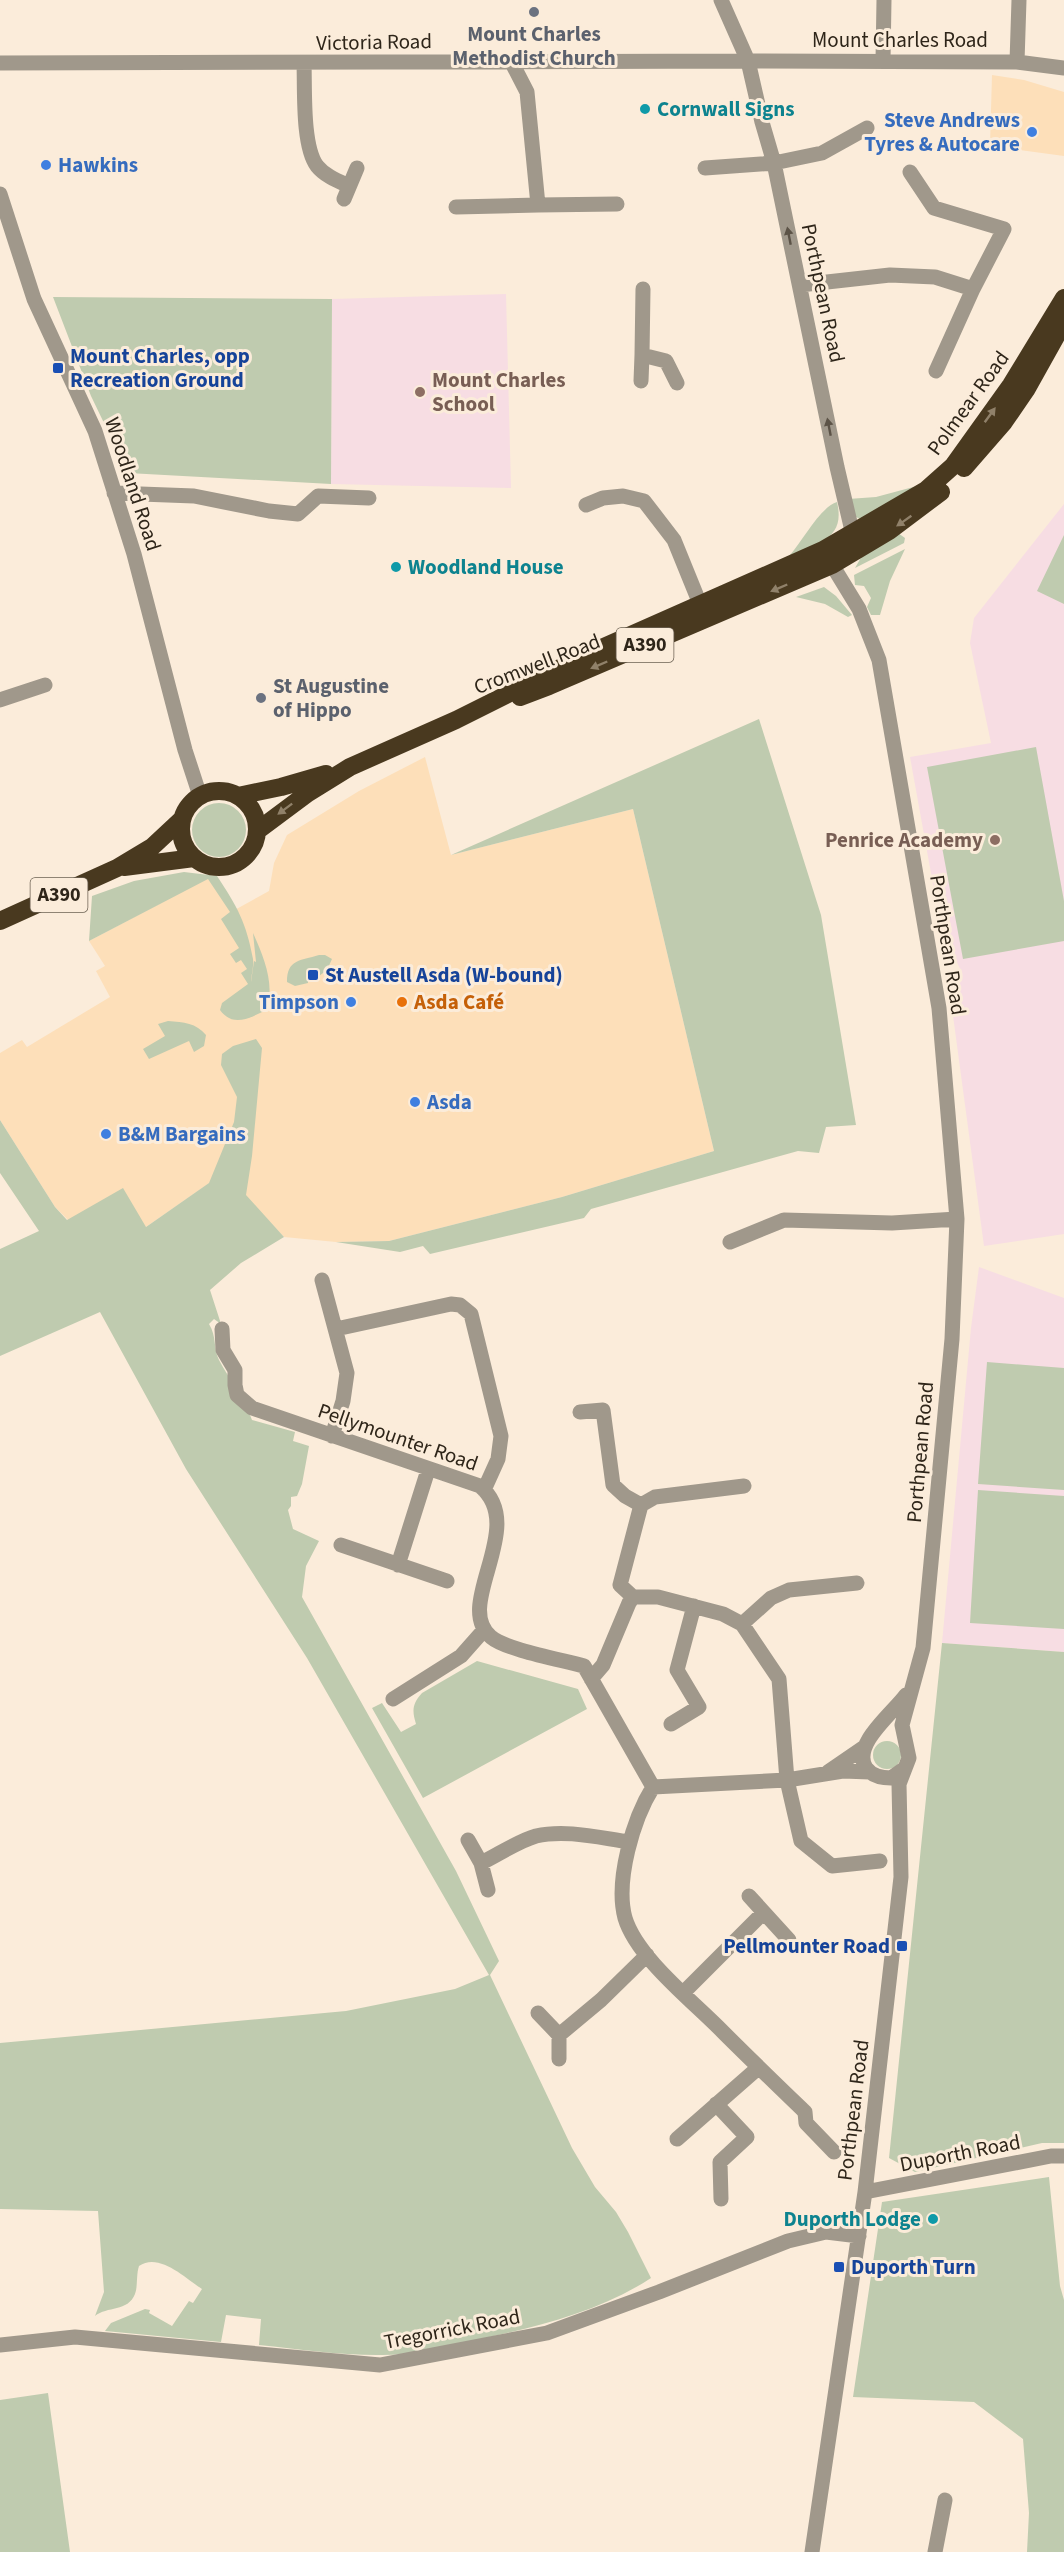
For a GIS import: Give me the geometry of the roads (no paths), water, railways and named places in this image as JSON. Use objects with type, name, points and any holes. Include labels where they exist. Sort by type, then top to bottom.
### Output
[{"type":"highway","name":"Polmear Road","points":[[828,558],[853,534],[926,490],[953,466],[1017,376],[1064,298]]},
{"type":"highway","name":"Polmear Road","points":[[828,558],[914,514],[954,479],[1010,414],[1064,322]]},
{"type":"highway","name":"Cromwell Road","points":[[238,796],[281,788],[350,767],[456,720],[538,677],[700,604],[828,558]]},
{"type":"highway","name":"Cromwell Road","points":[[456,720],[549,686],[828,558]]},
{"type":"highway","name":"Cromwell Road","points":[[257,831],[308,793],[350,767]]},
{"type":"highway","name":"A390","points":[[0,921],[117,868],[152,847],[182,819],[187,807],[200,796],[220,791],[238,796]]},
{"type":"highway","points":[[238,796],[254,813],[257,831]]},
{"type":"highway","points":[[182,819],[181,832],[184,845],[194,858]]},
{"type":"highway","name":"A390","points":[[117,868],[194,858],[206,865],[219,867],[231,865],[249,852],[257,831]]},
{"type":"street","name":"Porthpean Road","points":[[721,0],[748,61],[774,163],[853,534]]},
{"type":"street","points":[[883,61],[884,0]]},
{"type":"street","points":[[1017,62],[1019,0]]},
{"type":"street","points":[[511,61],[527,92],[538,205]]},
{"type":"street","name":"Victoria Road","points":[[0,63],[748,61]]},
{"type":"street","name":"Mount Charles Road","points":[[748,61],[1017,62],[1060,70]]},
{"type":"street","points":[[304,63],[308,130],[313,158],[323,172],[346,192],[357,168]]},
{"type":"street","points":[[705,168],[774,163],[822,153],[867,128]]},
{"type":"street","points":[[910,172],[934,208],[1004,229],[973,289],[936,371]]},
{"type":"street","name":"Woodland Road","points":[[0,194],[34,299],[85,407],[114,493],[134,554],[185,750],[200,796]]},
{"type":"street","points":[[456,207],[617,204]]},
{"type":"street","points":[[800,285],[890,275],[935,277],[973,289]]},
{"type":"street","points":[[641,381],[643,289]]},
{"type":"street","points":[[642,355],[666,361],[677,383]]},
{"type":"street","points":[[114,493],[194,496],[269,511],[298,514],[318,496],[369,498]]},
{"type":"street","points":[[586,505],[603,498],[623,496],[644,501],[675,540],[700,604]]},
{"type":"street","name":"Porthpean Road","points":[[812,2552],[865,2192],[901,1877],[902,1831],[899,1814],[899,1784],[909,1758],[902,1725],[923,1648],[952,1339],[957,1219],[939,1008],[879,660],[859,609],[828,558]]},
{"type":"street","points":[[0,700],[45,685]]},
{"type":"street","points":[[730,1242],[783,1220],[892,1223],[957,1219]]},
{"type":"street","points":[[322,1280],[347,1373],[343,1401],[332,1436]]},
{"type":"street","points":[[336,1329],[451,1304],[460,1305],[471,1314],[501,1436],[498,1459],[484,1490]]},
{"type":"street","name":"Pellymounter Road","points":[[222,1329],[222,1350],[233,1366],[237,1395],[252,1408],[480,1486],[484,1490],[494,1502],[496,1532],[480,1603],[479,1618],[483,1630]]},
{"type":"street","points":[[580,1412],[603,1410],[614,1485],[625,1496],[641,1505]]},
{"type":"street","points":[[398,1565],[429,1470]]},
{"type":"street","points":[[744,1486],[655,1497],[641,1505],[620,1585],[633,1598],[658,1597],[723,1614],[742,1624],[779,1679],[787,1780],[801,1841],[832,1866],[880,1861]]},
{"type":"street","points":[[341,1545],[447,1581]]},
{"type":"street","points":[[742,1624],[771,1598],[789,1590],[857,1583]]},
{"type":"street","points":[[591,1679],[603,1665],[633,1598]]},
{"type":"street","points":[[671,1724],[699,1707],[677,1670],[694,1606]]},
{"type":"street","points":[[393,1699],[461,1656],[483,1630],[498,1642],[584,1666],[653,1787]]},
{"type":"street","name":"Porthpean Road","points":[[899,1814],[863,1761],[866,1743],[911,1688]]},
{"type":"street","points":[[828,1773],[883,1731],[891,1731],[903,1738],[907,1744]]},
{"type":"street","points":[[653,1787],[787,1780],[828,1773],[873,1774],[891,1778],[905,1768]]},
{"type":"street","points":[[653,1787],[640,1809],[630,1842],[624,1887],[624,1916],[631,1934],[647,1955],[683,1993],[804,2112],[806,2123],[834,2152]]},
{"type":"street","points":[[481,1863],[534,1837],[552,1834],[630,1842]]},
{"type":"street","points":[[468,1840],[481,1863],[488,1890]]},
{"type":"street","points":[[749,1896],[789,1940]]},
{"type":"street","points":[[683,1993],[763,1913]]},
{"type":"street","points":[[559,2035],[601,2000],[647,1955]]},
{"type":"street","points":[[538,2013],[559,2035],[559,2059]]},
{"type":"street","points":[[677,2139],[758,2068]]},
{"type":"street","points":[[716,2104],[747,2136],[720,2162],[721,2199]]},
{"type":"street","name":"Duporth Road","points":[[865,2192],[1051,2156],[1064,2156]]},
{"type":"street","name":"Tregorrick Road","points":[[0,2345],[75,2337],[380,2365],[547,2333],[660,2292],[788,2241],[826,2232],[859,2236]]},
{"type":"street","points":[[935,2552],[945,2500]]},
{"type":"place","name":"Mount Charles Methodist Church","points":[[534,12]]},
{"type":"place","name":"Cornwall Signs","points":[[645,109]]},
{"type":"place","name":"Steve Andrews Tyres & Autocare","points":[[1032,132]]},
{"type":"place","name":"Hawkins","points":[[46,165]]},
{"type":"place","name":"Mount Charles, opp Recreation Ground","points":[[58,368]]},
{"type":"place","name":"Mount Charles School","points":[[420,392]]},
{"type":"place","name":"Woodland House","points":[[396,567]]},
{"type":"place","name":"St Augustine of Hippo","points":[[261,698]]},
{"type":"place","name":"Penrice Academy","points":[[995,840]]},
{"type":"place","name":"St Austell Asda (W-bound)","points":[[313,975]]},
{"type":"place","name":"Timpson","points":[[351,1002]]},
{"type":"place","name":"Asda Café","points":[[402,1002]]},
{"type":"place","name":"Asda","points":[[415,1102]]},
{"type":"place","name":"B&M Bargains","points":[[106,1134]]},
{"type":"place","name":"Pellmounter Road","points":[[902,1946]]},
{"type":"place","name":"Duporth Lodge","points":[[933,2219]]},
{"type":"place","name":"Duporth Turn","points":[[839,2267]]}]
